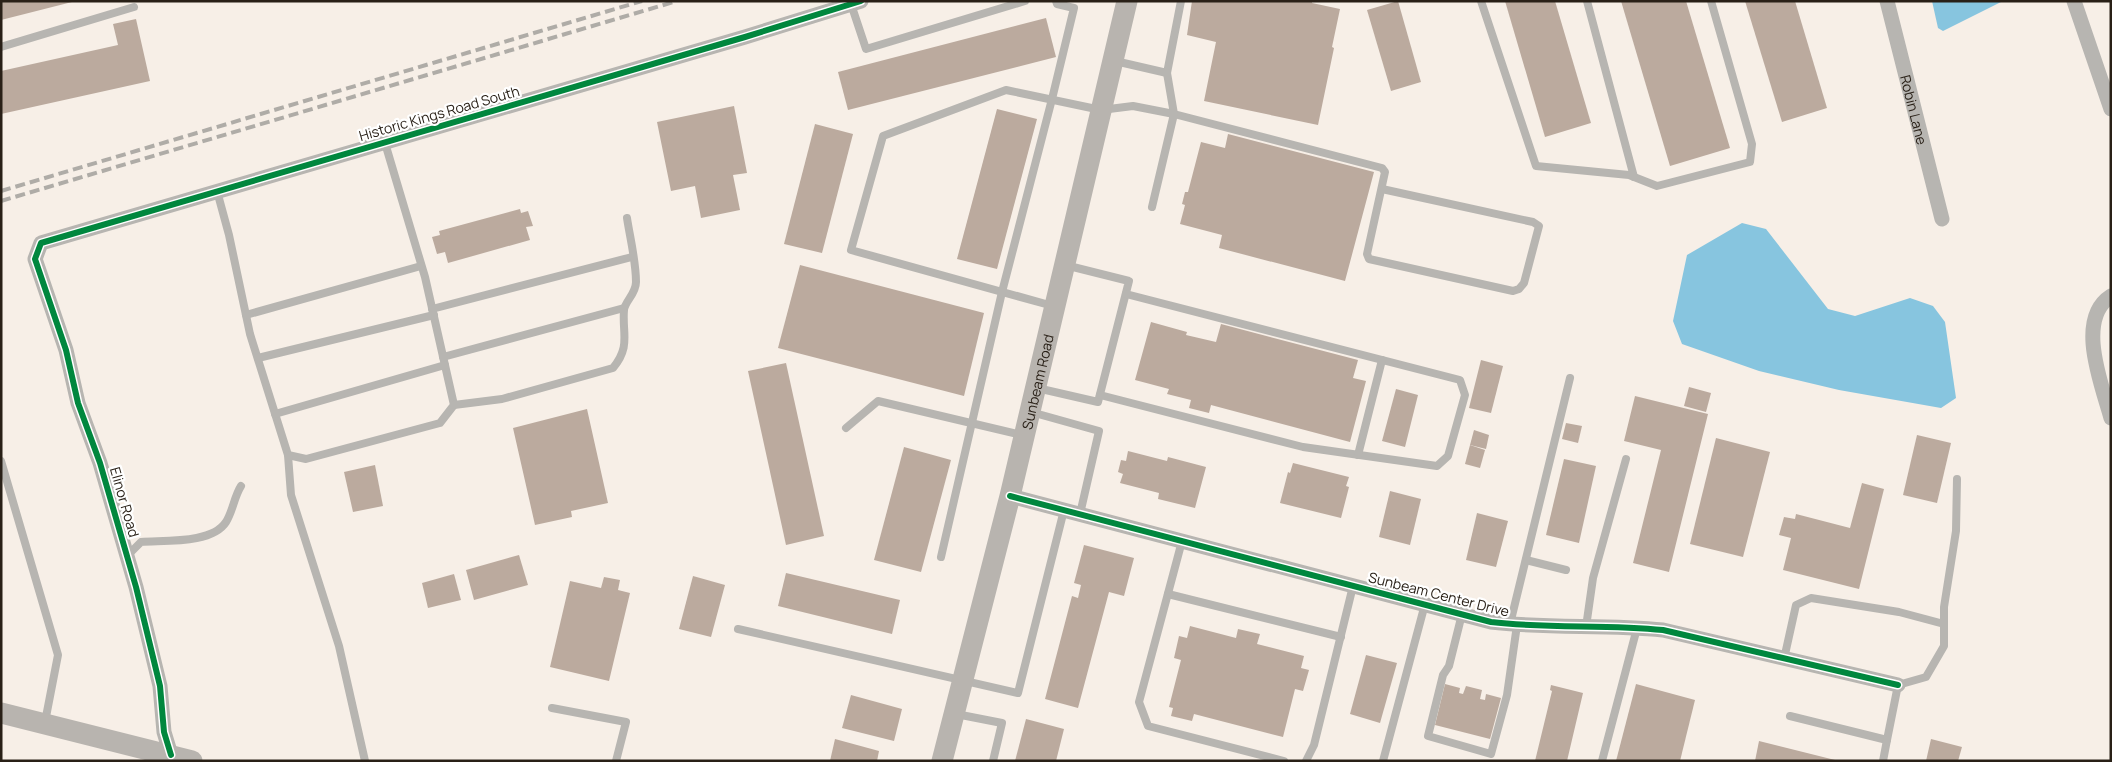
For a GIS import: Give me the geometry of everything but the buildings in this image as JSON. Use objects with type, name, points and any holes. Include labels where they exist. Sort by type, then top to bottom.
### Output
[{"type":"street","name":"Sunbeam Road","points":[[942,761],[1010,496],[1127,1]]},
{"type":"street","name":"Robin Lane","points":[[1887,1],[1942,219]]},
{"type":"street","points":[[2074,1],[2111,109]]},
{"type":"street","name":"Historic Kings Road South","points":[[35,259],[41,243],[856,3]]},
{"type":"street","name":"Elinor Road","points":[[35,259],[66,350],[78,403],[100,462],[127,556],[160,686],[164,732],[171,756]]},
{"type":"street","points":[[2111,296],[2103,301],[2092,328],[2096,365],[2111,418]]},
{"type":"street","name":"Sunbeam Center Drive","points":[[1010,496],[1491,622],[1663,630],[1898,686]]},
{"type":"street","points":[[1,714],[192,761]]},
{"type":"lane","points":[[856,3],[866,49],[1025,1]]},
{"type":"lane","points":[[941,557],[1002,292],[1074,8],[1057,4],[1056,1]]},
{"type":"lane","points":[[1152,208],[1174,114],[1166,72],[1181,1]]},
{"type":"lane","points":[[1481,1],[1536,166],[1629,175],[1656,186],[1750,162],[1752,144],[1710,1]]},
{"type":"lane","points":[[1587,1],[1634,177]]},
{"type":"lane","points":[[1,47],[134,7]]},
{"type":"lane","points":[[1113,61],[1166,72]]},
{"type":"lane","points":[[1055,306],[851,250],[883,136],[1006,90],[1101,110],[1133,106],[1174,114],[1382,168],[1386,172],[1382,189],[1367,254],[1369,260],[1513,291],[1524,283],[1539,226],[1533,222],[1382,189]]},
{"type":"lane","points":[[385,143],[421,266],[454,405]]},
{"type":"lane","points":[[217,191],[229,235],[246,315],[288,455],[291,494],[339,646],[364,761]]},
{"type":"lane","points":[[443,357],[624,308],[633,296],[636,283],[627,218]]},
{"type":"lane","points":[[258,358],[632,257]]},
{"type":"lane","points":[[1035,387],[1098,402],[1126,294],[1129,281],[1064,265]]},
{"type":"lane","points":[[246,315],[421,266]]},
{"type":"lane","points":[[1100,395],[1303,447],[1437,466],[1448,456],[1465,395],[1460,380],[1126,294]]},
{"type":"lane","points":[[288,455],[306,459],[440,423],[454,405],[502,399],[612,368],[622,356],[625,330],[624,308]]},
{"type":"lane","points":[[1358,455],[1382,360]]},
{"type":"lane","points":[[275,414],[445,365]]},
{"type":"lane","points":[[1462,614],[1449,666],[1443,675],[1428,736],[1491,754],[1507,695],[1513,624],[1526,560],[1570,378]]},
{"type":"lane","points":[[846,428],[878,401],[1024,436]]},
{"type":"lane","points":[[1030,412],[1099,431],[1080,514]]},
{"type":"lane","points":[[1586,627],[1593,578],[1626,459]]},
{"type":"lane","points":[[1,461],[58,655],[44,724]]},
{"type":"lane","points":[[1883,761],[1898,686],[1926,676],[1944,646],[1944,607],[1956,531],[1957,479]]},
{"type":"lane","points":[[127,556],[141,542],[180,541],[212,532],[225,524],[241,486]]},
{"type":"lane","points":[[738,629],[1018,693],[1064,510]]},
{"type":"lane","points":[[1182,541],[1139,702],[1148,726],[1284,761]]},
{"type":"lane","points":[[1526,560],[1566,570]]},
{"type":"lane","points":[[1306,761],[1314,745],[1353,586]]},
{"type":"lane","points":[[1168,594],[1340,637]]},
{"type":"lane","points":[[1784,660],[1796,605],[1811,598],[1900,612],[1944,624]]},
{"type":"lane","points":[[1383,761],[1424,604]]},
{"type":"lane","points":[[1602,761],[1637,628]]},
{"type":"lane","points":[[552,708],[626,722],[616,761]]},
{"type":"lane","points":[[954,714],[1002,723],[993,761]]},
{"type":"lane","points":[[1790,716],[1887,740]]},
{"type":"water","points":[[1932,1],[2003,1],[1943,31],[1938,28]]},
{"type":"water","points":[[1742,223],[1766,229],[1828,309],[1855,316],[1910,298],[1933,306],[1945,322],[1956,398],[1941,408],[1839,390],[1759,371],[1682,344],[1673,321],[1687,255]]},
{"type":"railway","points":[[1,191],[642,1]]},
{"type":"railway","points":[[1,201],[677,1]]},
{"type":"cycle path","points":[[171,755],[164,732],[160,686],[136,587],[100,463],[78,403],[66,350],[35,259],[41,243],[745,37],[861,1]]},
{"type":"cycle path","points":[[1010,496],[1491,622],[1663,630],[1898,685]]}]
